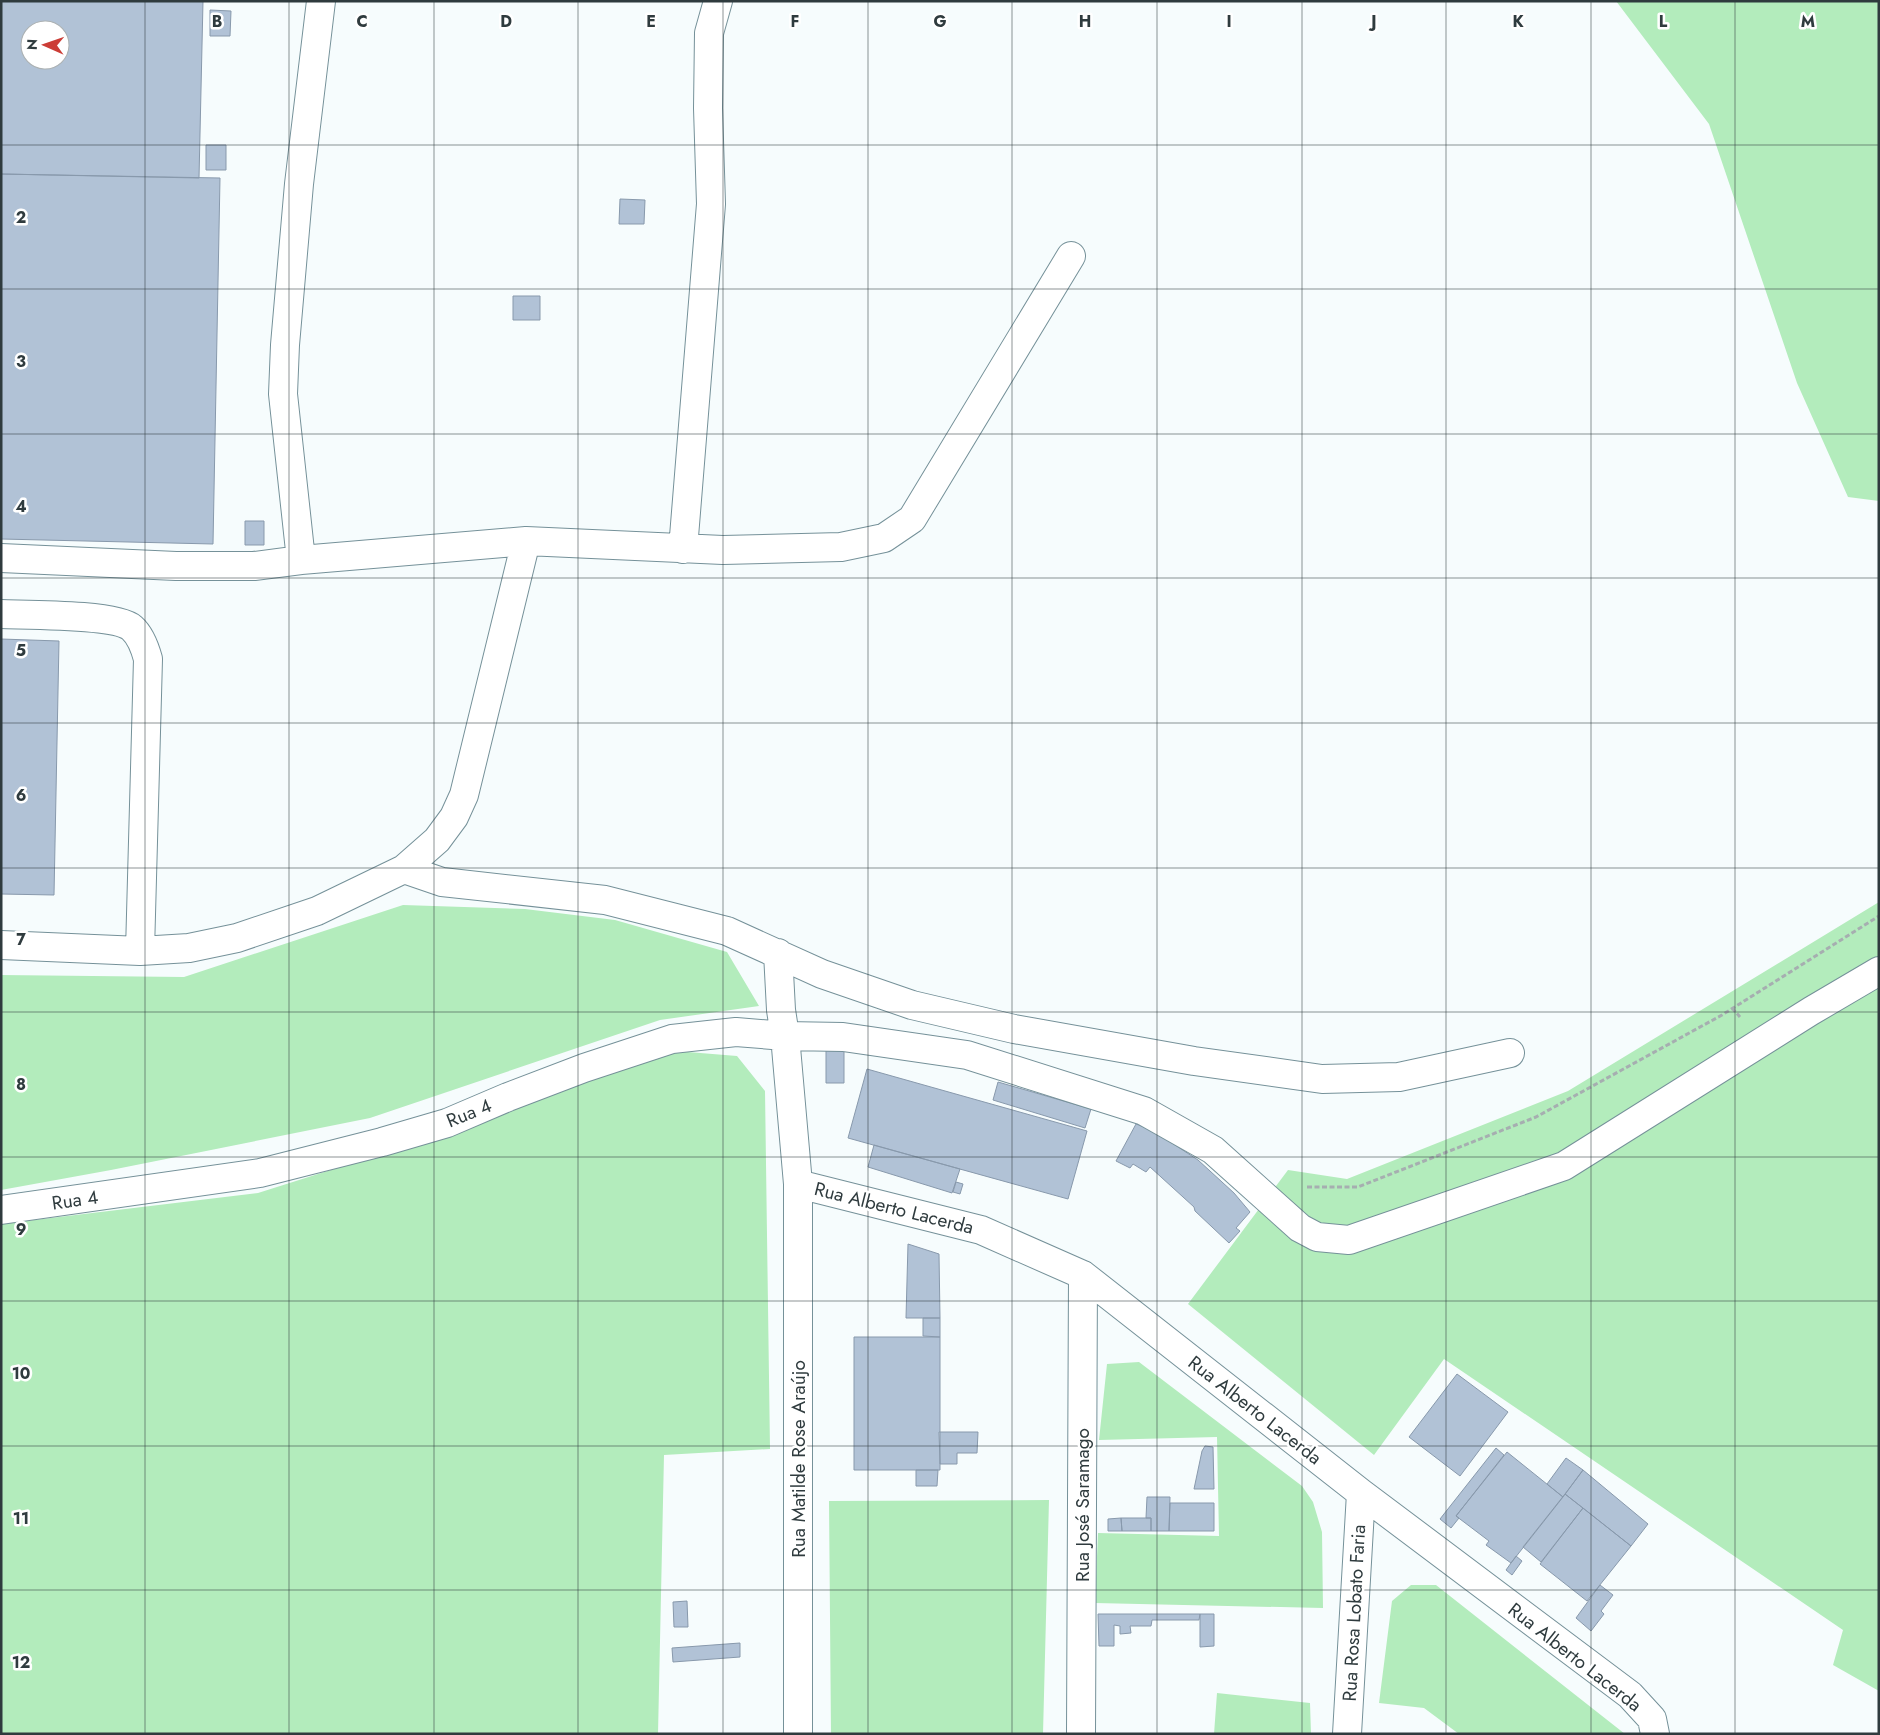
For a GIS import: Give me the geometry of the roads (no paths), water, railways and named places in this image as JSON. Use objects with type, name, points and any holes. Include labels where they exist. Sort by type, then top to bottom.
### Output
[{"type":"street","points":[[300,560],[283,394],[299,184],[321,1]]},
{"type":"street","points":[[683,549],[711,204],[708,108],[709,33],[718,1]]},
{"type":"street","points":[[1,558],[176,566],[254,566],[300,560],[526,541],[723,550],[841,547],[884,538],[912,519],[1071,256]]},
{"type":"street","points":[[1,945],[140,951],[189,948],[237,938],[317,911],[404,869],[437,840],[454,818],[464,795],[526,541]]},
{"type":"street","points":[[1,614],[66,616],[116,621],[132,628],[143,642],[148,659],[148,677],[140,951]]},
{"type":"street","points":[[404,869],[442,882],[604,900],[727,931],[822,974],[912,1005],[1014,1029],[1194,1061],[1322,1080],[1399,1077],[1510,1053]]},
{"type":"street","points":[[778,954],[781,1010],[798,1184]]},
{"type":"street","name":"Rua 4","points":[[1,1210],[260,1173],[345,1152],[447,1123],[584,1068],[672,1039],[736,1032],[785,1036],[843,1037],[967,1055],[1144,1111],[1213,1150],[1300,1228],[1317,1237],[1349,1240],[1564,1166],[1811,1011],[1879,971]]},
{"type":"street","name":"Rua Alberto Lacerda","points":[[798,1184],[981,1230],[1083,1275],[1361,1493],[1630,1695],[1652,1719],[1655,1734]]},
{"type":"street","name":"Rua Matilde Rose Araújo","points":[[798,1184],[798,1734]]},
{"type":"street","name":"Rua José Saramago","points":[[1081,1734],[1083,1275]]},
{"type":"street","name":"Rua Rosa Lobato Faria","points":[[1347,1734],[1361,1493]]}]
